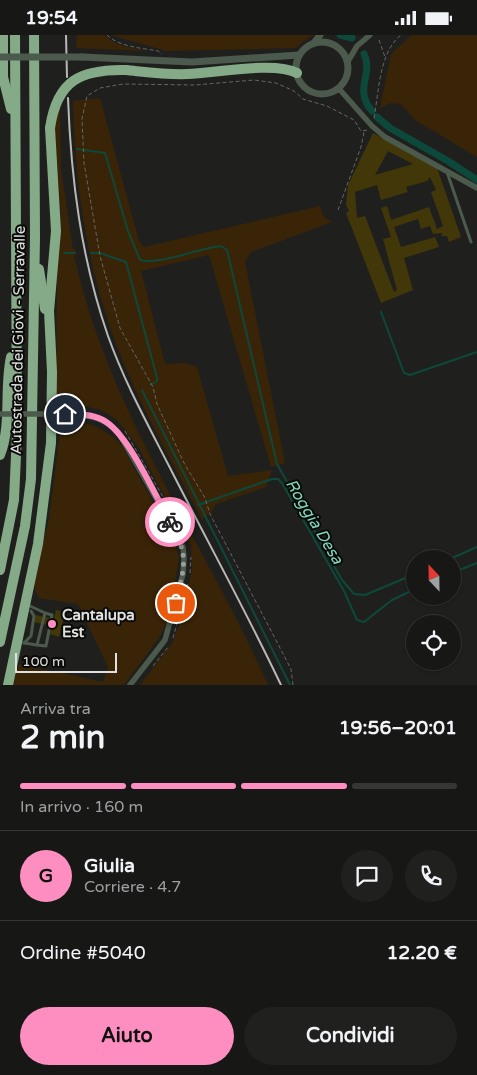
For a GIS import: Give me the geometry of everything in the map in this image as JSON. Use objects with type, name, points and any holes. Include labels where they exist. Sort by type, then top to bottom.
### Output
[{"type":"highway","points":[[3,35],[4,77],[15,125]]},
{"type":"highway","name":"Autostrada dei Giovi - Serravalle","points":[[0,570],[10,523],[16,478],[15,35]]},
{"type":"highway","name":"Autostrada dei Giovi - Serravalle","points":[[0,642],[25,525],[31,479],[35,237],[34,35]]},
{"type":"highway","points":[[9,685],[38,544],[51,443],[49,311],[56,231],[50,128],[52,111],[58,97],[73,81],[87,73],[101,70],[187,74],[269,68],[287,69],[297,73]]},
{"type":"highway","points":[[35,237],[50,342]]},
{"type":"highway","points":[[0,455],[6,433],[8,374],[15,341]]},
{"type":"highway","points":[[30,580],[31,609]]},
{"type":"highway","points":[[9,685],[18,650],[24,643]]},
{"type":"street","points":[[320,35],[314,43],[299,55],[297,73],[302,85],[313,92],[326,93],[336,89],[345,78],[347,63],[357,46],[370,35]]},
{"type":"street","points":[[328,35],[347,63]]},
{"type":"street","points":[[314,43],[324,42],[333,45]]},
{"type":"street","points":[[0,57],[82,57],[169,62],[299,55]]},
{"type":"street","points":[[336,89],[341,91],[372,126],[385,137],[446,169],[477,188]]},
{"type":"street","points":[[0,414],[65,414],[94,417],[109,424],[118,432],[183,547],[183,574],[165,640],[130,685]]},
{"type":"lane","points":[[446,169],[471,243]]},
{"type":"lane","points":[[24,643],[46,646],[52,615],[31,609]]},
{"type":"lane","points":[[24,643],[31,636],[34,616],[31,609]]},
{"type":"lane","points":[[37,645],[45,613]]},
{"type":"path","points":[[107,35],[113,40],[128,45],[158,51],[169,62]]},
{"type":"path","points":[[338,210],[361,147],[364,131],[372,126],[385,57],[394,42],[401,35]]},
{"type":"path","points":[[379,40],[385,57]]},
{"type":"path","points":[[293,685],[291,669],[210,514],[205,499],[184,463],[157,404],[150,382],[120,328],[99,250],[83,153],[82,119],[87,96],[100,88],[122,84],[195,85],[254,80],[276,83],[294,91],[303,99],[326,106],[354,120],[361,131],[364,131]]},
{"type":"path","points":[[124,428],[176,520]]},
{"type":"path","points":[[189,576],[190,550]]},
{"type":"path","points":[[149,671],[172,639],[188,582]]},
{"type":"shaded area","points":[[77,35],[105,35],[119,45],[148,51],[76,48]]},
{"type":"shaded area","points":[[111,35],[314,35],[296,48],[166,51]]},
{"type":"shaded area","points":[[412,35],[477,35],[477,157],[415,120],[401,104],[391,103],[380,108],[391,54]]},
{"type":"shaded area","points":[[100,98],[139,241],[144,247],[320,206],[323,216],[332,222],[251,252],[245,262],[285,463],[271,467],[209,255],[141,271],[165,364],[185,363],[197,367],[228,476],[272,470],[266,487],[216,504],[211,513],[202,520],[127,371],[103,306],[94,272],[81,205],[74,136],[73,101]]},
{"type":"shaded area","points":[[60,108],[61,169],[73,249],[75,249],[76,254],[74,255],[89,312],[133,422],[243,632],[268,685],[140,685],[172,643],[179,625],[192,571],[191,545],[137,445],[117,420],[101,410],[84,406],[56,406],[57,268],[61,217],[54,126],[56,115]]},
{"type":"shaded area","points":[[79,422],[101,430],[121,444],[172,537],[179,557],[169,617],[159,638],[124,685],[13,685],[19,664],[103,682],[108,667],[78,604],[39,598],[35,590],[34,579],[49,519],[61,425]]},
{"type":"building","points":[[373,133],[436,165],[461,237],[449,242],[447,236],[442,236],[442,233],[433,234],[430,226],[421,229],[418,219],[394,227],[401,247],[435,237],[439,247],[404,258],[413,290],[381,303],[346,213],[349,211],[346,205],[348,185]],"holes":[[[388,151],[413,164],[375,175]],[[430,177],[436,190],[431,192],[443,226],[437,229],[429,207],[391,220],[387,206],[381,208],[391,237],[383,239],[397,290],[394,292],[365,216],[357,218],[355,192],[377,185],[381,200],[408,192],[406,187],[427,181]]]},
{"type":"building","name":"Cantalupa Est","points":[[56,610],[65,612],[59,637],[50,634],[52,626],[34,622],[36,615],[54,619]]},
{"type":"waterway","points":[[340,35],[352,38]]},
{"type":"waterway","points":[[364,54],[367,68],[364,96],[372,111]]},
{"type":"waterway","points":[[377,117],[390,128],[477,180]]},
{"type":"waterway","points":[[77,149],[105,153],[128,231],[140,260],[159,260],[212,247],[221,246],[227,250],[277,464],[342,580],[354,594],[365,595],[406,578]]},
{"type":"waterway","name":"Roggia Desa","points":[[64,253],[75,253]]},
{"type":"waterway","name":"Roggia Desa","points":[[91,253],[100,253],[126,262],[157,378],[157,381],[150,385]]},
{"type":"waterway","points":[[381,312],[404,373],[410,375],[477,352]]},
{"type":"waterway","points":[[142,390],[290,685]]},
{"type":"waterway","name":"Roggia Desa","points":[[198,505],[272,479],[278,479],[344,591],[357,620],[364,622],[392,600],[406,593]]},
{"type":"waterway","points":[[461,554],[477,547]]},
{"type":"waterway","name":"Roggia Desa","points":[[461,569],[477,563]]},
{"type":"railway","points":[[66,35],[67,77]]},
{"type":"railway","points":[[68,98],[75,188],[84,248],[108,336],[136,402],[281,685]]},
{"type":"way so far","points":[[170,522],[183,547],[184,558],[183,574],[176,603]]},
{"type":"place","name":"Cantalupa Est","points":[[52,624]]},
{"type":"route","points":[[65,414],[94,417],[104,421],[118,432],[128,446],[170,522]]}]
